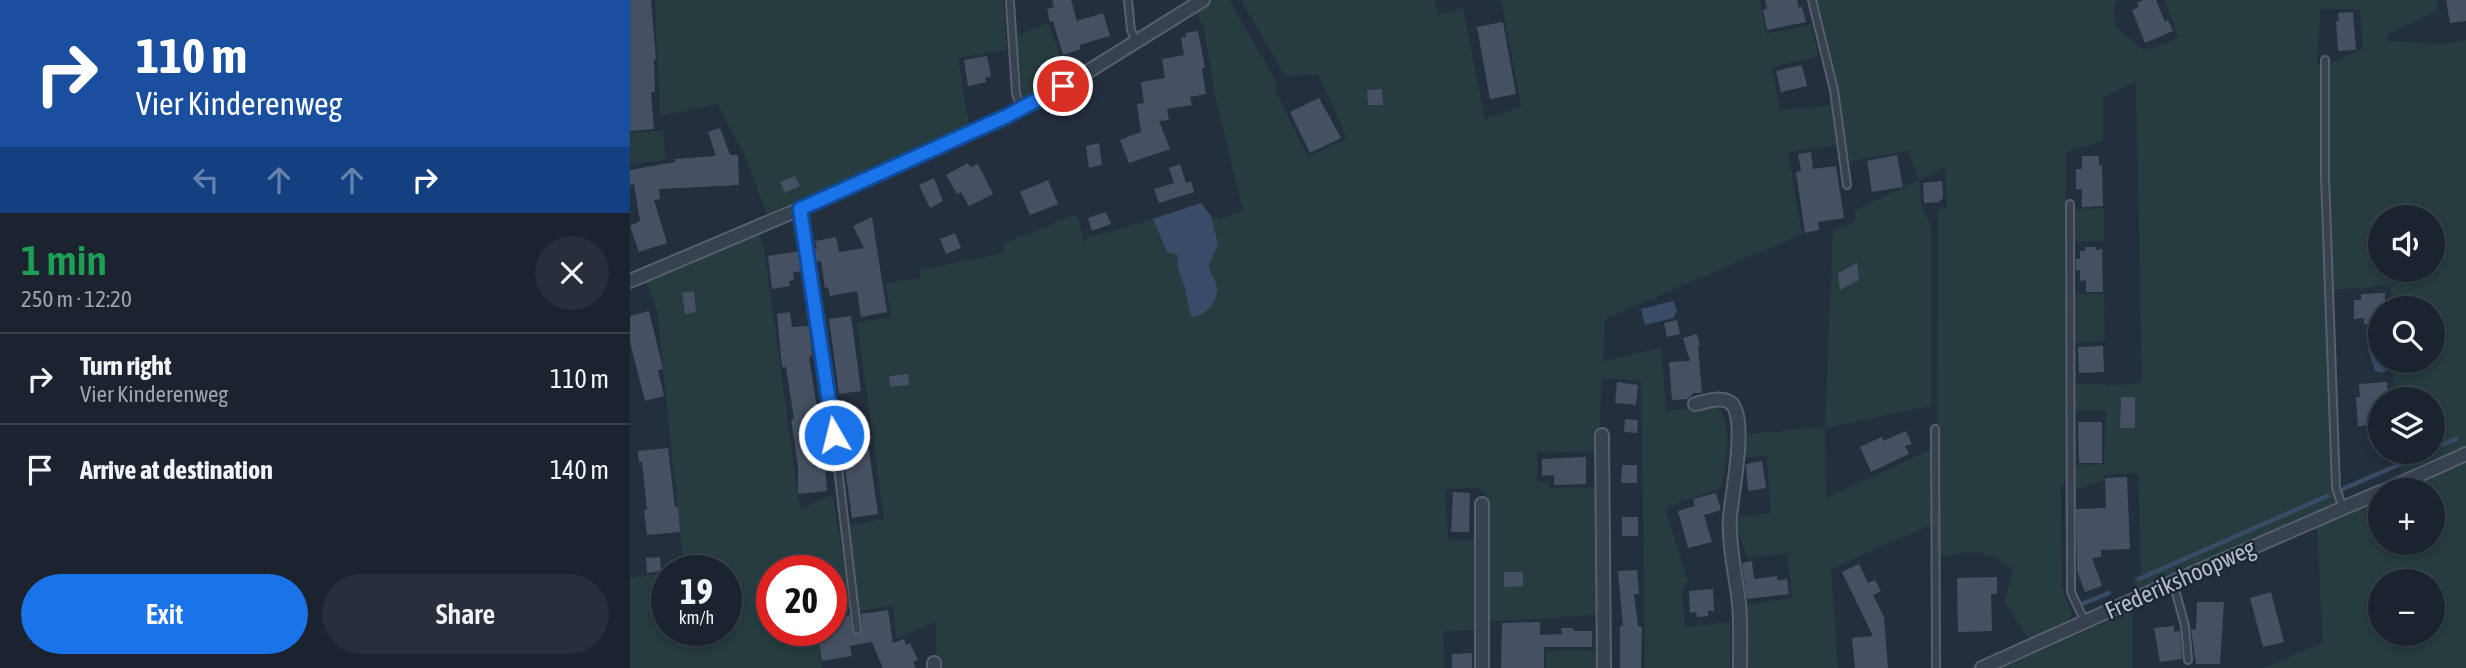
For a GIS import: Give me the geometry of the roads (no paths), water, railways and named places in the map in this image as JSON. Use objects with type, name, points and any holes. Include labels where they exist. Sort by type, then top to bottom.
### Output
[{"type":"street","points":[[630,281],[800,209],[1021,109],[1084,74],[1203,0]]},
{"type":"street","points":[[1695,404],[1728,401],[1734,407],[1738,421],[1730,520],[1740,608],[1740,668]]},
{"type":"street","points":[[1602,435],[1604,668]]},
{"type":"street","points":[[2413,478],[2466,454]]},
{"type":"street","name":"Frederikshoopweg","points":[[1982,668],[2368,497]]},
{"type":"street","points":[[1482,504],[1482,668]]},
{"type":"lane","points":[[1128,0],[1131,30],[1136,41]]},
{"type":"lane","points":[[1812,0],[1834,90],[1847,186]]},
{"type":"lane","points":[[1010,2],[1016,93],[1021,109]]},
{"type":"lane","points":[[2325,60],[2325,176],[2336,488],[2343,508]]},
{"type":"lane","points":[[2070,204],[2071,592],[2085,622]]},
{"type":"lane","points":[[800,209],[834,435],[857,630]]},
{"type":"lane","points":[[1934,429],[1936,668]]},
{"type":"lane","points":[[2173,582],[2185,626],[2188,660]]},
{"type":"water","points":[[1201,203],[1211,216],[1218,244],[1209,266],[1217,293],[1210,307],[1192,317],[1178,269],[1178,255],[1167,252],[1153,219]]},
{"type":"water","points":[[1673,301],[1677,310],[1674,318],[1645,325],[1641,309]]},
{"type":"waterway","points":[[2445,444],[2456,439]]},
{"type":"waterway","points":[[2343,489],[2400,464]]},
{"type":"waterway","points":[[2139,579],[2327,496]]},
{"type":"waterway","points":[[2082,604],[2109,593]]}]
